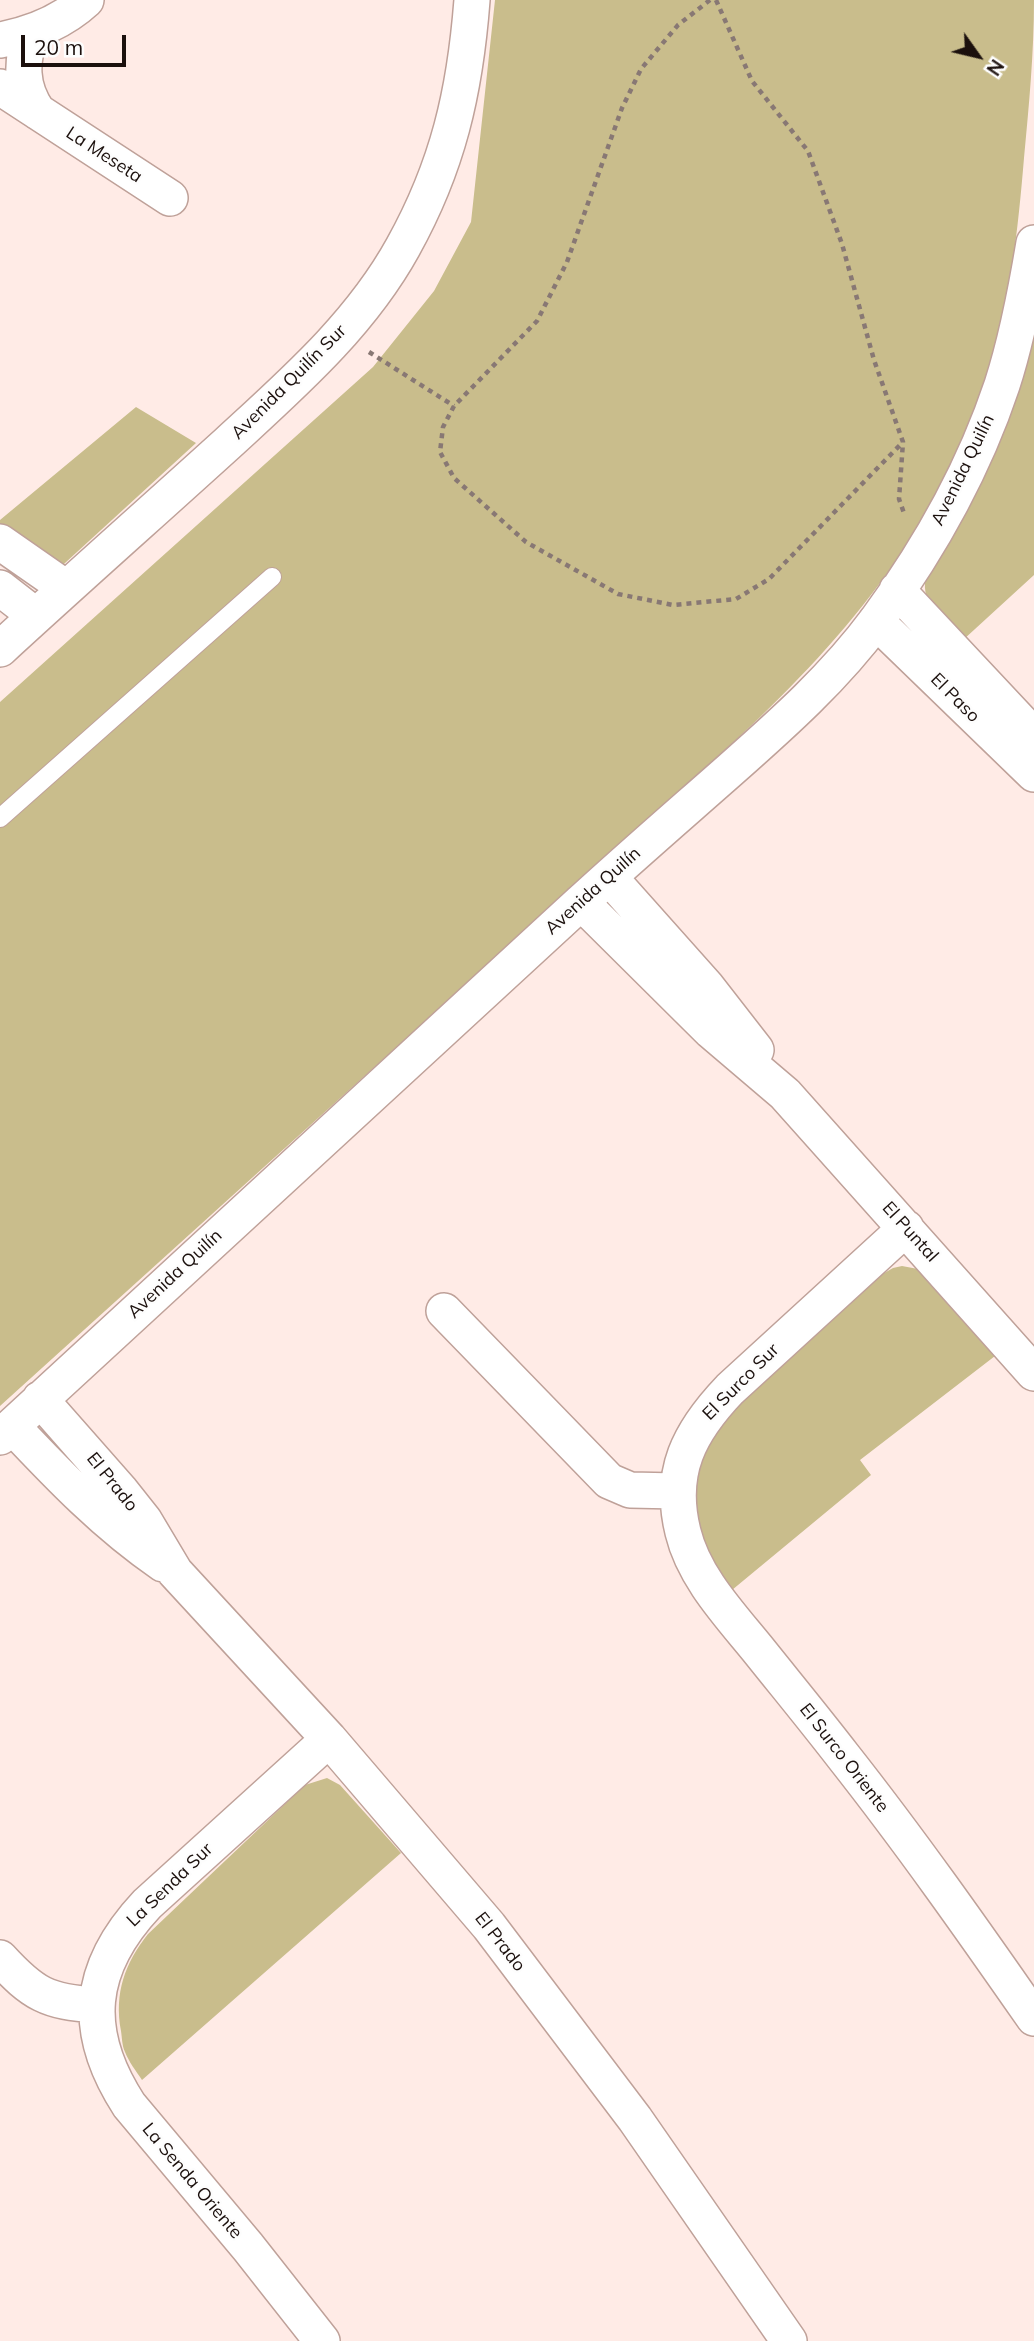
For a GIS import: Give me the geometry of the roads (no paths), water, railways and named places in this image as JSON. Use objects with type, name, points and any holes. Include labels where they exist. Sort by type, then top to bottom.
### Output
[{"type":"street","points":[[38,112],[30,100],[23,76],[25,49],[16,36],[59,20],[86,0]]},
{"type":"street","name":"Avenida Quilín Sur","points":[[0,649],[276,401],[340,334],[383,280],[418,217],[439,169],[462,90],[472,0]]},
{"type":"street","name":"La Meseta","points":[[0,87],[170,198]]},
{"type":"street","name":"Avenida Quilín","points":[[6,1431],[830,676],[876,621],[918,558],[962,482],[1002,385],[1015,340],[1034,243]]},
{"type":"street","points":[[0,542],[66,588]]},
{"type":"street","points":[[0,588],[36,616]]},
{"type":"street","name":"El Paso","points":[[897,590],[1034,736]]},
{"type":"street","name":"El Paso","points":[[876,621],[1034,774]]},
{"type":"street","name":"El Puntal","points":[[608,877],[736,1022],[785,1094]]},
{"type":"street","name":"El Puntal","points":[[581,902],[711,1031],[785,1094],[1034,1373]]},
{"type":"street","name":"El Surco Sur","points":[[677,1491],[687,1450],[697,1428],[710,1410],[906,1228]]},
{"type":"street","points":[[444,1311],[609,1480],[630,1490],[677,1491]]},
{"type":"street","name":"El Prado","points":[[40,1399],[144,1520],[175,1572],[329,1739],[472,1906],[635,2119],[789,2341]]},
{"type":"street","name":"El Prado","points":[[6,1431],[127,1538],[175,1572]]},
{"type":"street","name":"El Surco Oriente","points":[[677,1491],[689,1553],[714,1594],[889,1814],[935,1875],[1034,2018]]},
{"type":"street","name":"La Senda Sur","points":[[96,2005],[105,1965],[128,1924],[329,1739]]},
{"type":"street","points":[[0,1958],[28,1986],[42,1995],[63,2002],[96,2005]]},
{"type":"street","name":"La Senda Oriente","points":[[96,2005],[103,2053],[118,2089],[322,2341]]},
{"type":"lane","points":[[0,818],[272,577]]}]
